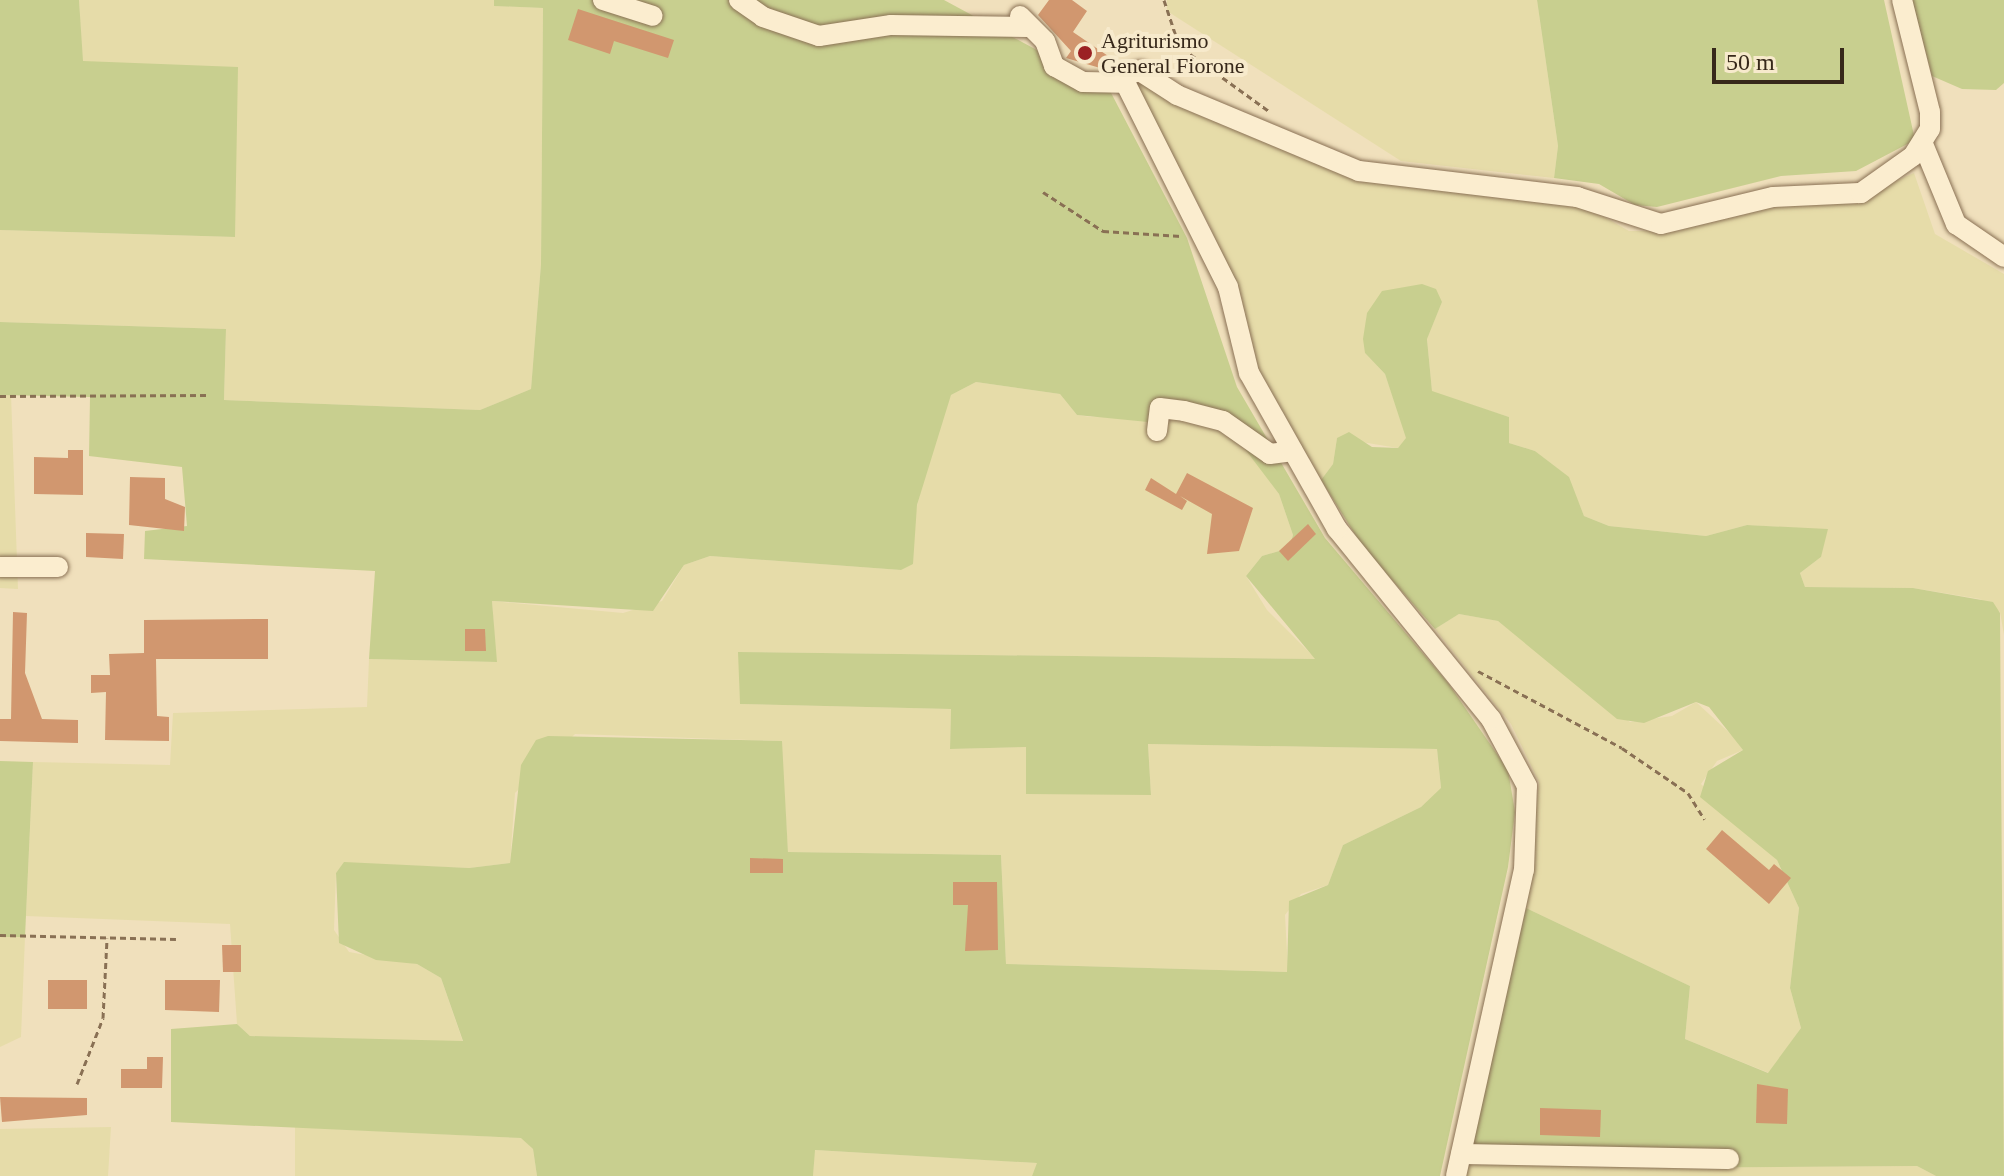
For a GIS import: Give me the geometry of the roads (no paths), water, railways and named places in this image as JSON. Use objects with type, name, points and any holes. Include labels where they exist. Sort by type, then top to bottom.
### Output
[{"type":"street","points":[[603,0],[653,16]]},
{"type":"street","points":[[739,0],[763,17],[819,36],[891,25],[1023,21],[1062,71],[1083,82],[1122,83]]},
{"type":"street","points":[[1902,0],[1928,89],[1923,144],[1956,224],[2004,257]]},
{"type":"street","points":[[1456,1176],[1524,870],[1527,786],[1491,719],[1352,552],[1249,373],[1228,287],[1205,235],[1122,83],[1126,71],[1140,71],[1206,108],[1386,178],[1577,197],[1661,224],[1773,197],[1861,193],[1923,144]]},
{"type":"street","points":[[1157,431],[1160,408],[1184,411],[1223,421],[1270,454],[1293,451]]},
{"type":"street","points":[[0,567],[58,567]]},
{"type":"street","points":[[1461,1154],[1729,1159]]},
{"type":"place","name":"Agriturismo General Fiorone","points":[[1085,53]]}]
